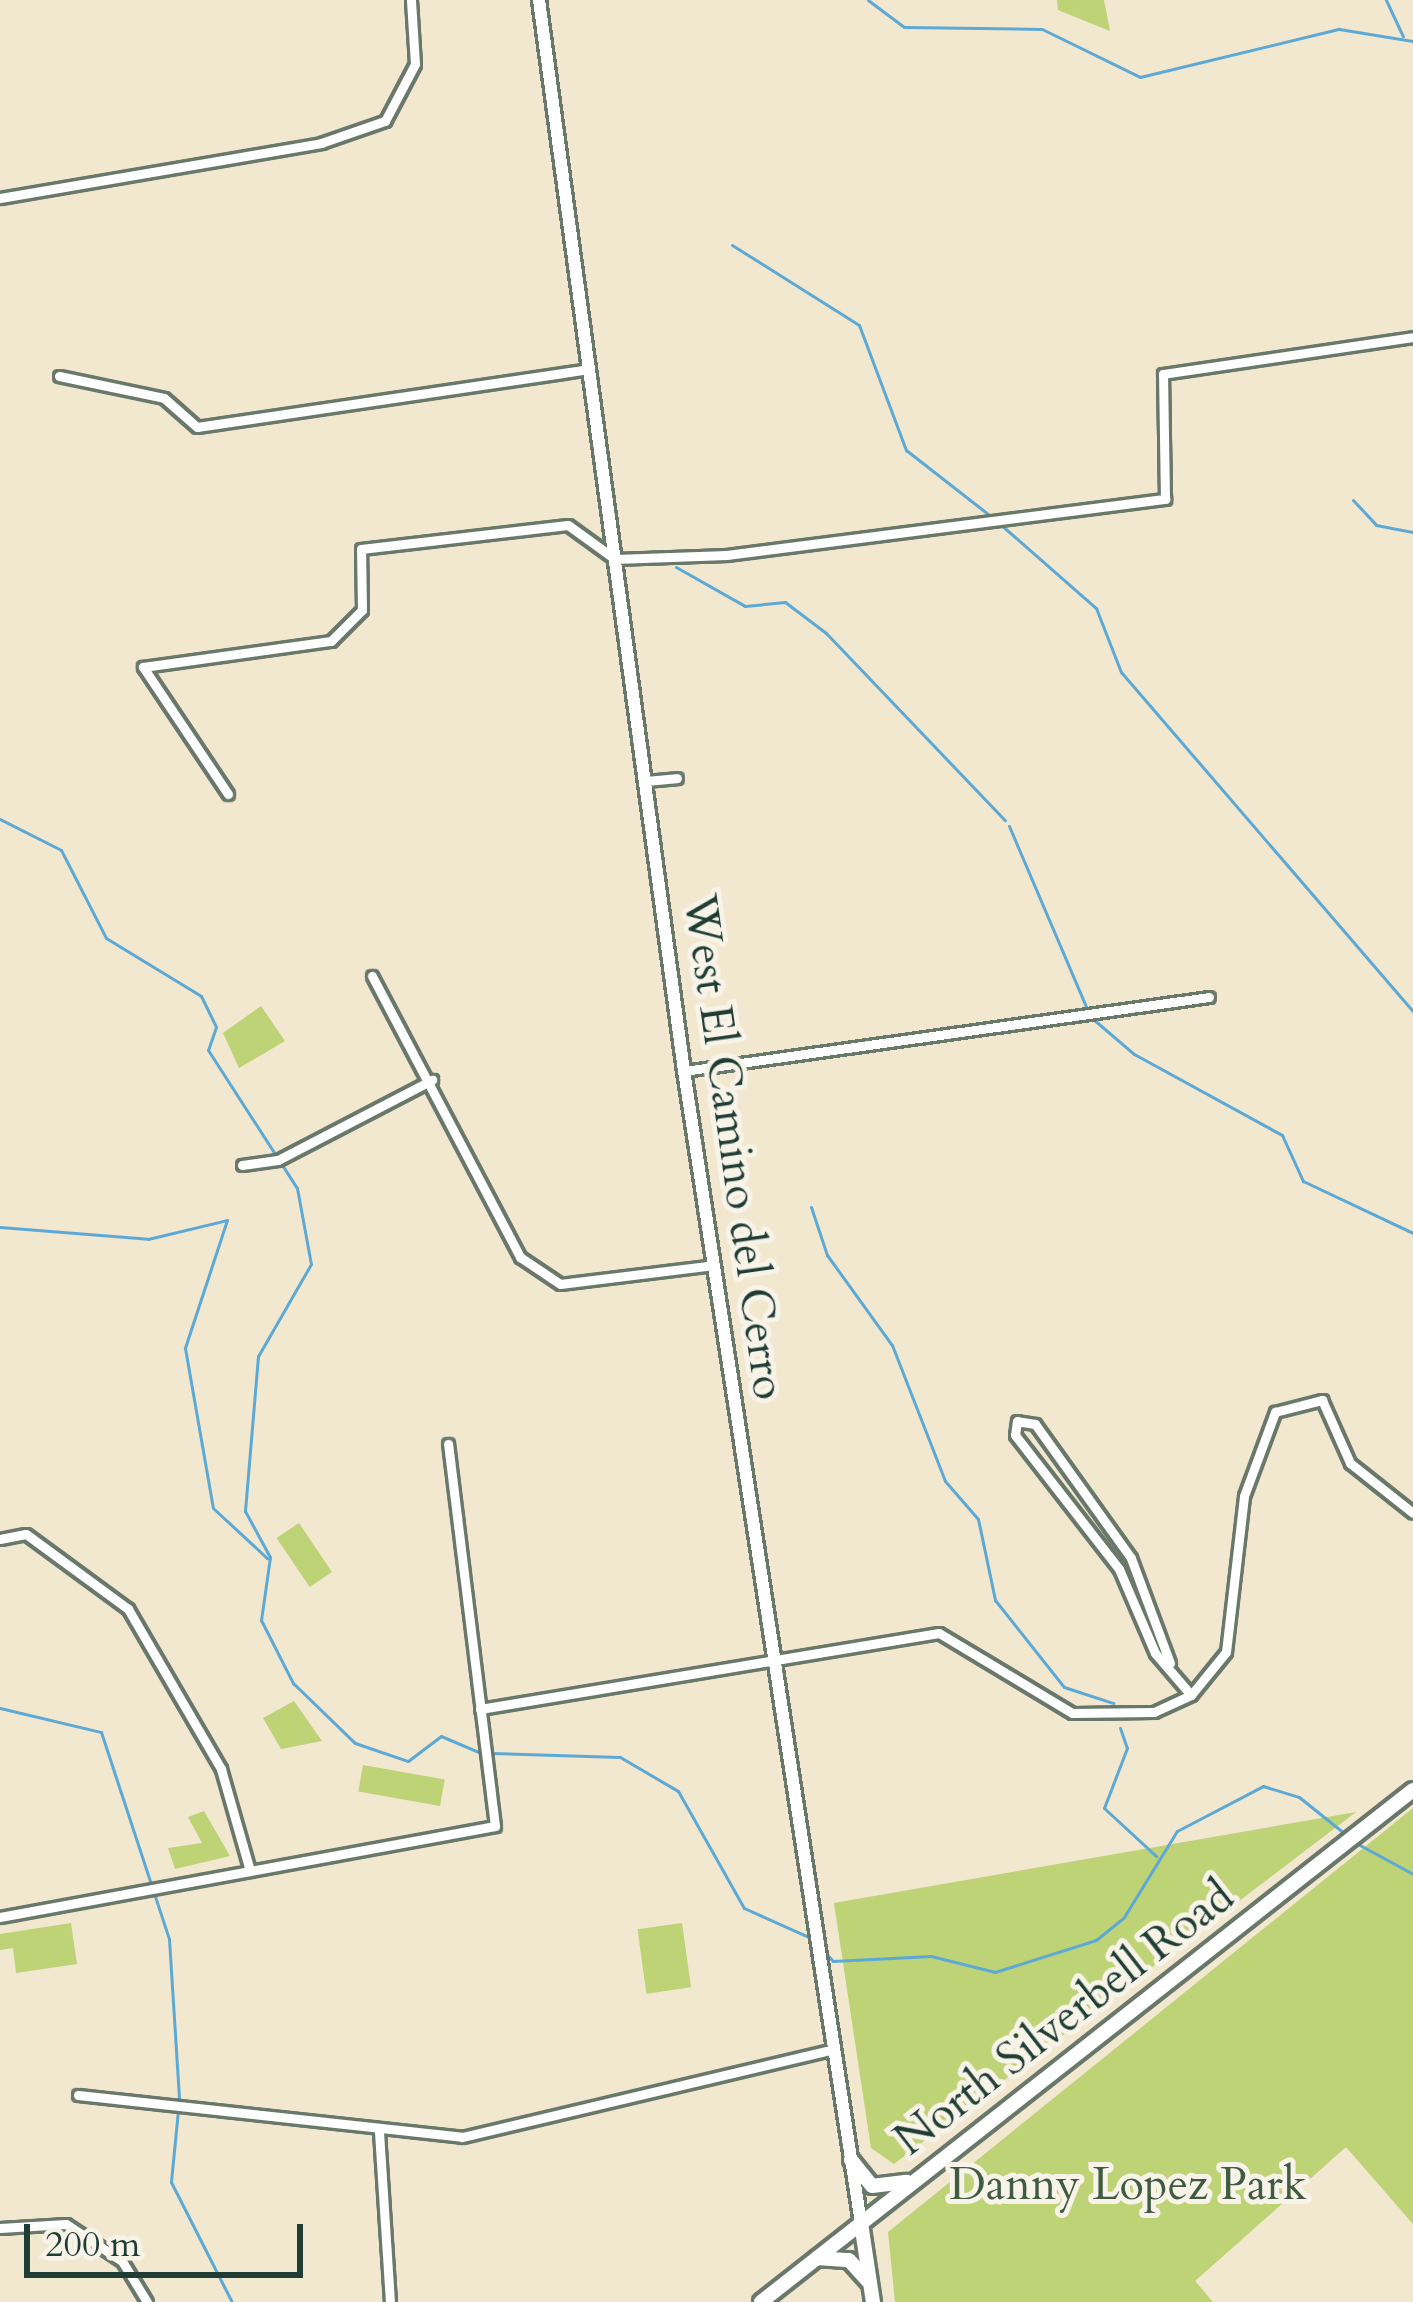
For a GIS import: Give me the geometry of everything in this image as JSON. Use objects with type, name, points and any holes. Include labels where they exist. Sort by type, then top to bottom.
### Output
[{"type":"main road","name":"North Silverbell Road","points":[[760,2302],[1413,1790]]},
{"type":"main road","points":[[851,2160],[872,2186],[917,2180]]},
{"type":"main road","name":"West El Camino del Cerro","points":[[861,2223],[873,2302]]},
{"type":"main road","points":[[817,2258],[849,2260],[870,2285]]},
{"type":"street","points":[[0,198],[321,143],[385,121],[415,64],[411,0]]},
{"type":"street","name":"West El Camino del Cerro","points":[[538,0],[684,1071],[861,2223]]},
{"type":"street","points":[[228,794],[146,663],[331,641],[362,610],[361,550],[568,525],[615,559],[1165,499],[1163,374],[1413,337]]},
{"type":"street","points":[[58,376],[164,398],[197,427],[589,369]]},
{"type":"street","points":[[645,781],[677,778]]},
{"type":"street","points":[[372,976],[432,1080],[510,1245],[538,1270],[575,1284],[714,1265]]},
{"type":"street","points":[[684,1071],[1208,997]]},
{"type":"street","points":[[242,1165],[278,1160],[432,1080]]},
{"type":"street","points":[[480,1708],[939,1634],[1072,1713],[1142,1714],[1191,1695],[1232,1634],[1244,1496],[1267,1419],[1307,1397],[1327,1396],[1350,1463],[1413,1513]]},
{"type":"street","points":[[1170,1663],[1131,1558],[1035,1424],[1017,1421],[1170,1663],[1191,1695]]},
{"type":"street","points":[[0,1917],[495,1826],[448,1444]]},
{"type":"street","points":[[0,1539],[26,1534],[128,1609],[221,1769],[250,1871]]},
{"type":"street","points":[[78,2095],[379,2132],[462,2137],[835,2049]]},
{"type":"street","points":[[379,2132],[390,2302]]},
{"type":"street","points":[[0,2228],[66,2224],[122,2261],[147,2302]]},
{"type":"green space","points":[[1057,0],[1104,0],[1110,31],[1058,10]]},
{"type":"green space","points":[[261,1006],[285,1041],[239,1068],[223,1033]]},
{"type":"green space","points":[[299,1523],[332,1572],[310,1587],[277,1538]]},
{"type":"green space","points":[[294,1701],[322,1741],[281,1749],[263,1718]]},
{"type":"green space","points":[[363,1765],[445,1779],[440,1806],[358,1792]]},
{"type":"green space","name":"Danny Lopez Park","points":[[1413,1808],[1413,2224],[1346,2147],[1195,2281],[1213,2302],[895,2302],[888,2232]]},
{"type":"green space","points":[[204,1811],[230,1856],[175,1869],[168,1848],[202,1843],[188,1817]]},
{"type":"green space","points":[[1356,1812],[894,2164],[871,2148],[834,1903]]},
{"type":"green space","points":[[71,1923],[77,1964],[16,1973],[13,1948],[0,1950],[0,1934]]},
{"type":"green space","points":[[682,1923],[691,1987],[646,1994],[637,1929]]},
{"type":"waterway","points":[[868,0],[904,27],[1042,29],[1140,77],[1339,29],[1413,41]]},
{"type":"waterway","points":[[1386,0],[1403,36]]},
{"type":"waterway","points":[[732,245],[859,325],[906,450],[993,518]]},
{"type":"waterway","points":[[1353,500],[1376,525],[1413,532]]},
{"type":"waterway","points":[[1000,524],[1096,608],[1121,672],[1413,1012]]},
{"type":"waterway","points":[[676,567],[745,606],[785,602],[826,633],[1005,820]]},
{"type":"waterway","points":[[0,819],[61,850],[106,938],[201,996],[216,1027],[208,1050],[297,1188],[311,1264],[258,1356],[245,1511],[270,1557],[261,1620],[293,1683],[355,1743],[408,1761],[441,1736],[481,1753]]},
{"type":"waterway","points":[[1009,826],[1088,1011]]},
{"type":"waterway","points":[[1093,1019],[1134,1054],[1282,1135],[1303,1181],[1413,1233]]},
{"type":"waterway","points":[[811,1207],[827,1255],[892,1345],[945,1481],[978,1519],[995,1600],[1064,1687],[1113,1703]]},
{"type":"waterway","points":[[0,1227],[148,1239],[227,1220],[185,1348],[213,1508],[267,1558]]},
{"type":"waterway","points":[[0,1708],[101,1732],[169,1939],[179,2100]]},
{"type":"waterway","points":[[1120,1728],[1127,1748],[1104,1808],[1156,1856]]},
{"type":"waterway","points":[[490,1753],[620,1757],[678,1791],[744,1908],[813,1939]]},
{"type":"waterway","points":[[824,1951],[833,1961],[931,1956],[995,1972],[1096,1940],[1124,1917],[1177,1831],[1263,1786],[1299,1797],[1349,1837]]},
{"type":"waterway","points":[[1356,1843],[1413,1874]]},
{"type":"waterway","points":[[178,2110],[171,2182],[232,2302]]}]
